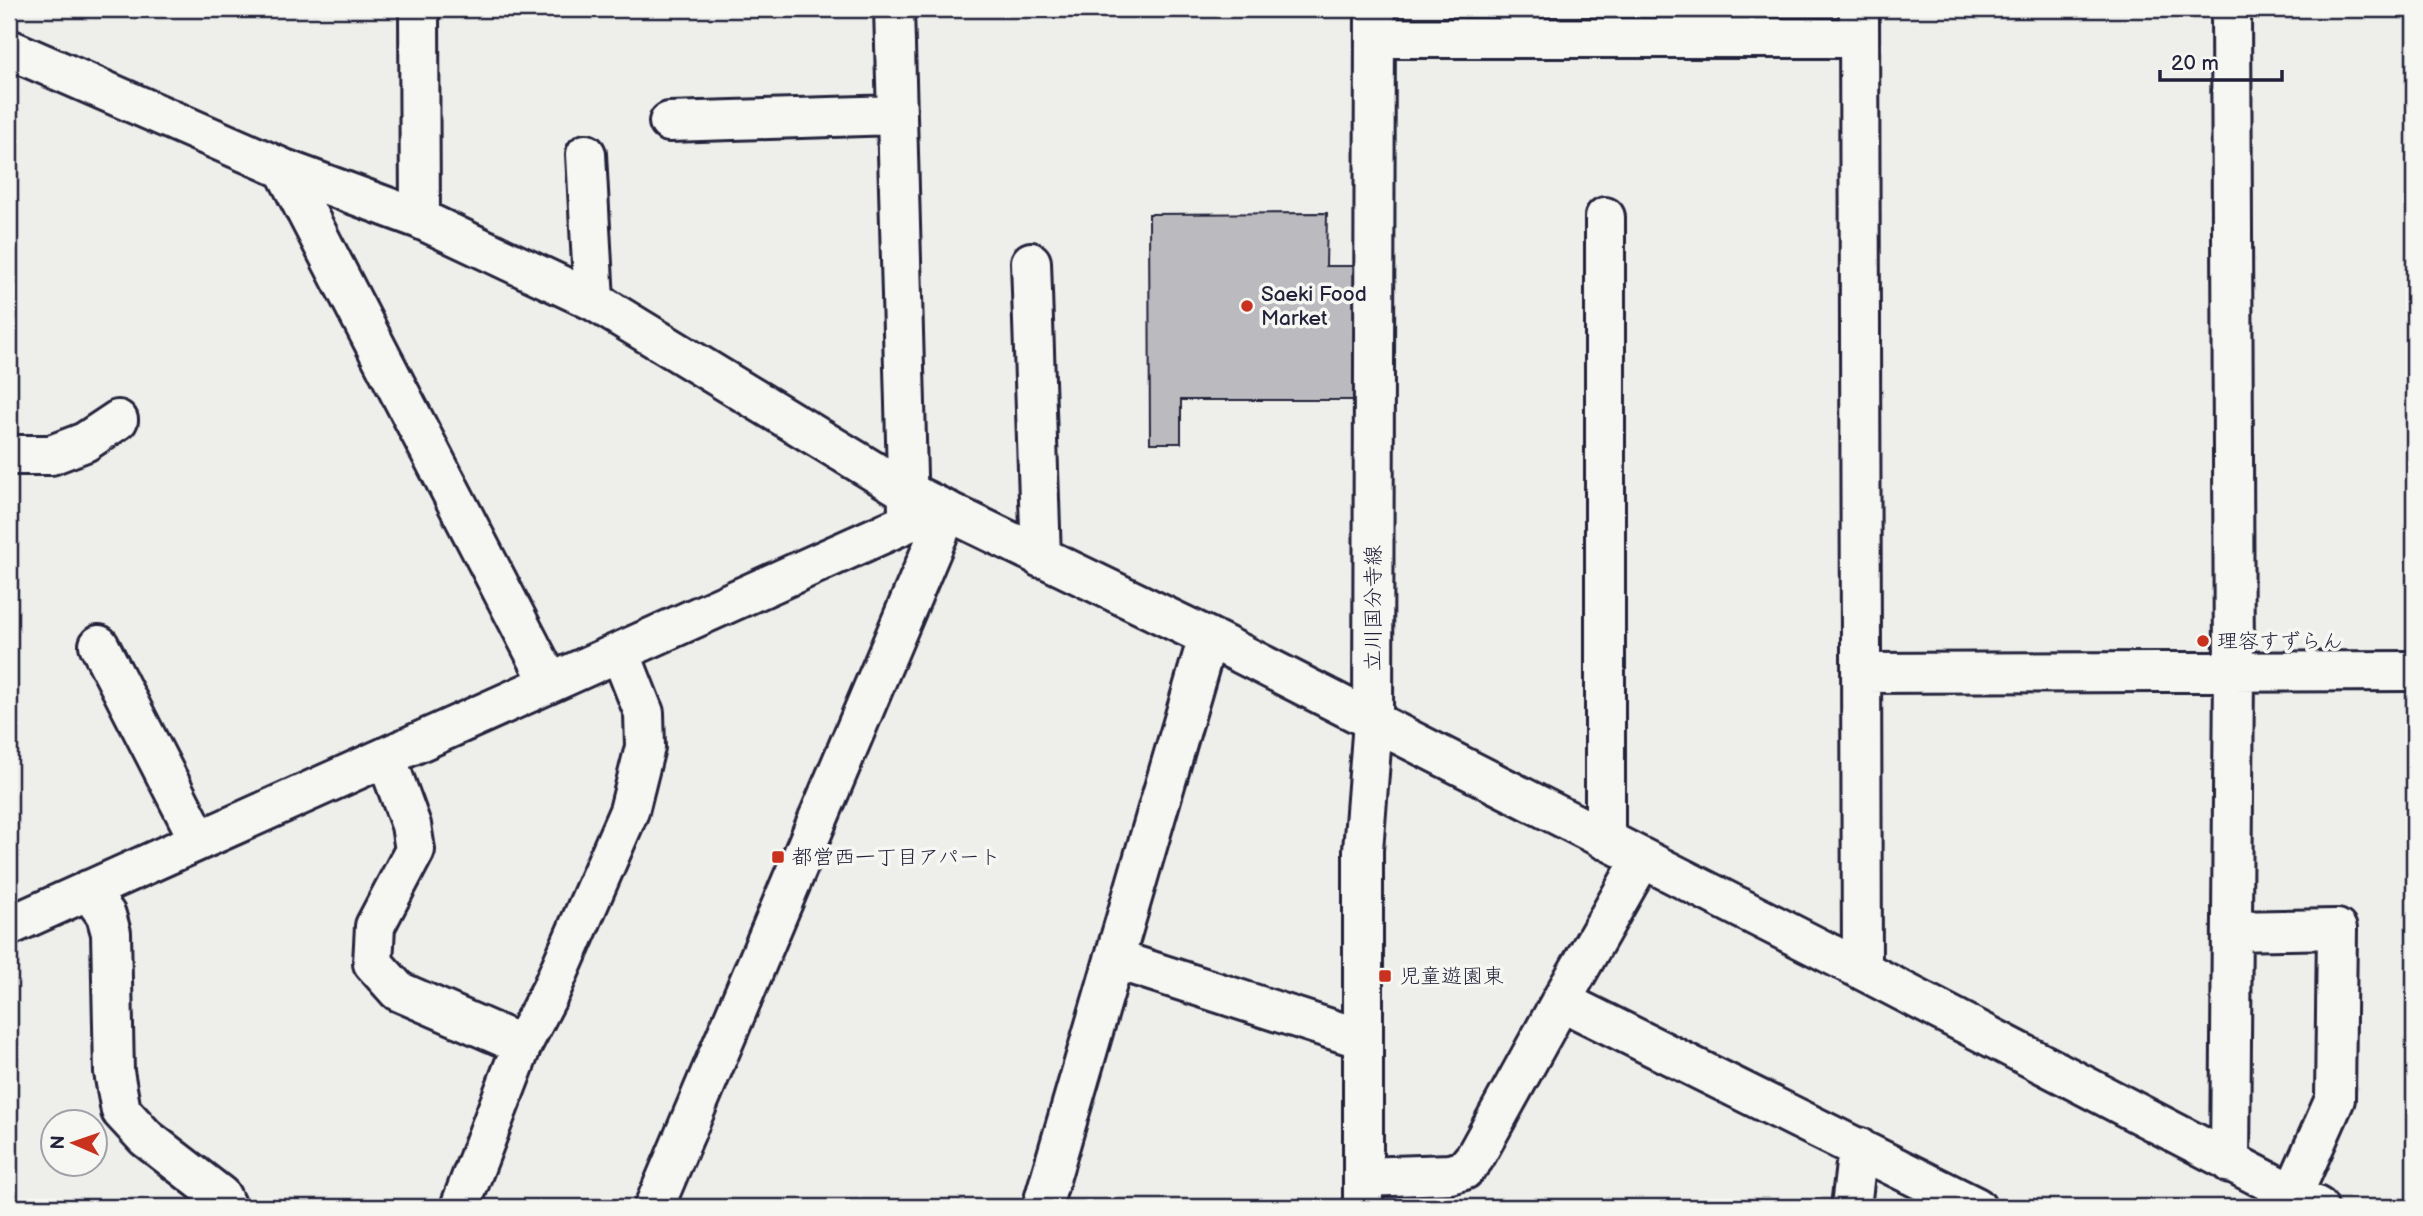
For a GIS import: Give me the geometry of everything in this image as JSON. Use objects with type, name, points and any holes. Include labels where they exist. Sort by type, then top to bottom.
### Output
[{"type":"street","points":[[419,9],[420,219]]},
{"type":"street","points":[[894,9],[908,506],[920,579]]},
{"type":"street","points":[[2230,1163],[2234,672],[2231,9]]},
{"type":"street","points":[[1375,23],[1859,23],[1862,970]]},
{"type":"street","name":"立川国分寺線","points":[[1363,1192],[1363,850],[1373,722],[1375,23]]},
{"type":"street","points":[[9,49],[284,169],[420,219],[594,301],[908,506],[948,511],[1208,636],[1862,970],[2305,1201],[2335,1100],[2337,929],[2232,931]]},
{"type":"street","points":[[669,122],[895,114]]},
{"type":"street","points":[[586,154],[594,301]]},
{"type":"street","points":[[284,169],[550,683]]},
{"type":"street","points":[[1605,217],[1605,840]]},
{"type":"street","points":[[1031,262],[1041,558]]},
{"type":"street","points":[[9,455],[51,454],[85,442],[118,419]]},
{"type":"street","points":[[9,926],[620,652],[908,506]]},
{"type":"street","points":[[654,1207],[948,511]]},
{"type":"street","points":[[1042,1207],[1208,636]]},
{"type":"street","points":[[99,645],[199,840]]},
{"type":"street","points":[[460,1207],[522,1045],[551,990],[629,811],[645,747],[644,713],[620,652]]},
{"type":"street","points":[[1862,673],[2414,671]]},
{"type":"street","points":[[386,757],[411,825],[415,850],[375,926],[373,963],[398,991],[522,1045]]},
{"type":"street","points":[[1363,1192],[1464,1170],[1475,1157],[1642,859]]},
{"type":"street","points":[[88,890],[106,915],[111,933],[114,1072],[121,1111],[146,1138],[221,1196],[226,1207]]},
{"type":"street","points":[[1114,959],[1362,1039]]},
{"type":"street","points":[[1561,1000],[1976,1207]]},
{"type":"street","points":[[1851,1207],[1858,1147]]},
{"type":"building","points":[[1327,213],[1326,266],[1354,266],[1354,400],[1181,400],[1181,443],[1150,443],[1149,214]]},
{"type":"place","name":"Saeki Food Market","points":[[1247,306]]},
{"type":"place","name":"理容すずらん","points":[[2203,641]]},
{"type":"place","name":"都営西一丁目アパート","points":[[778,857]]},
{"type":"place","name":"児童遊園東","points":[[1385,976]]}]
